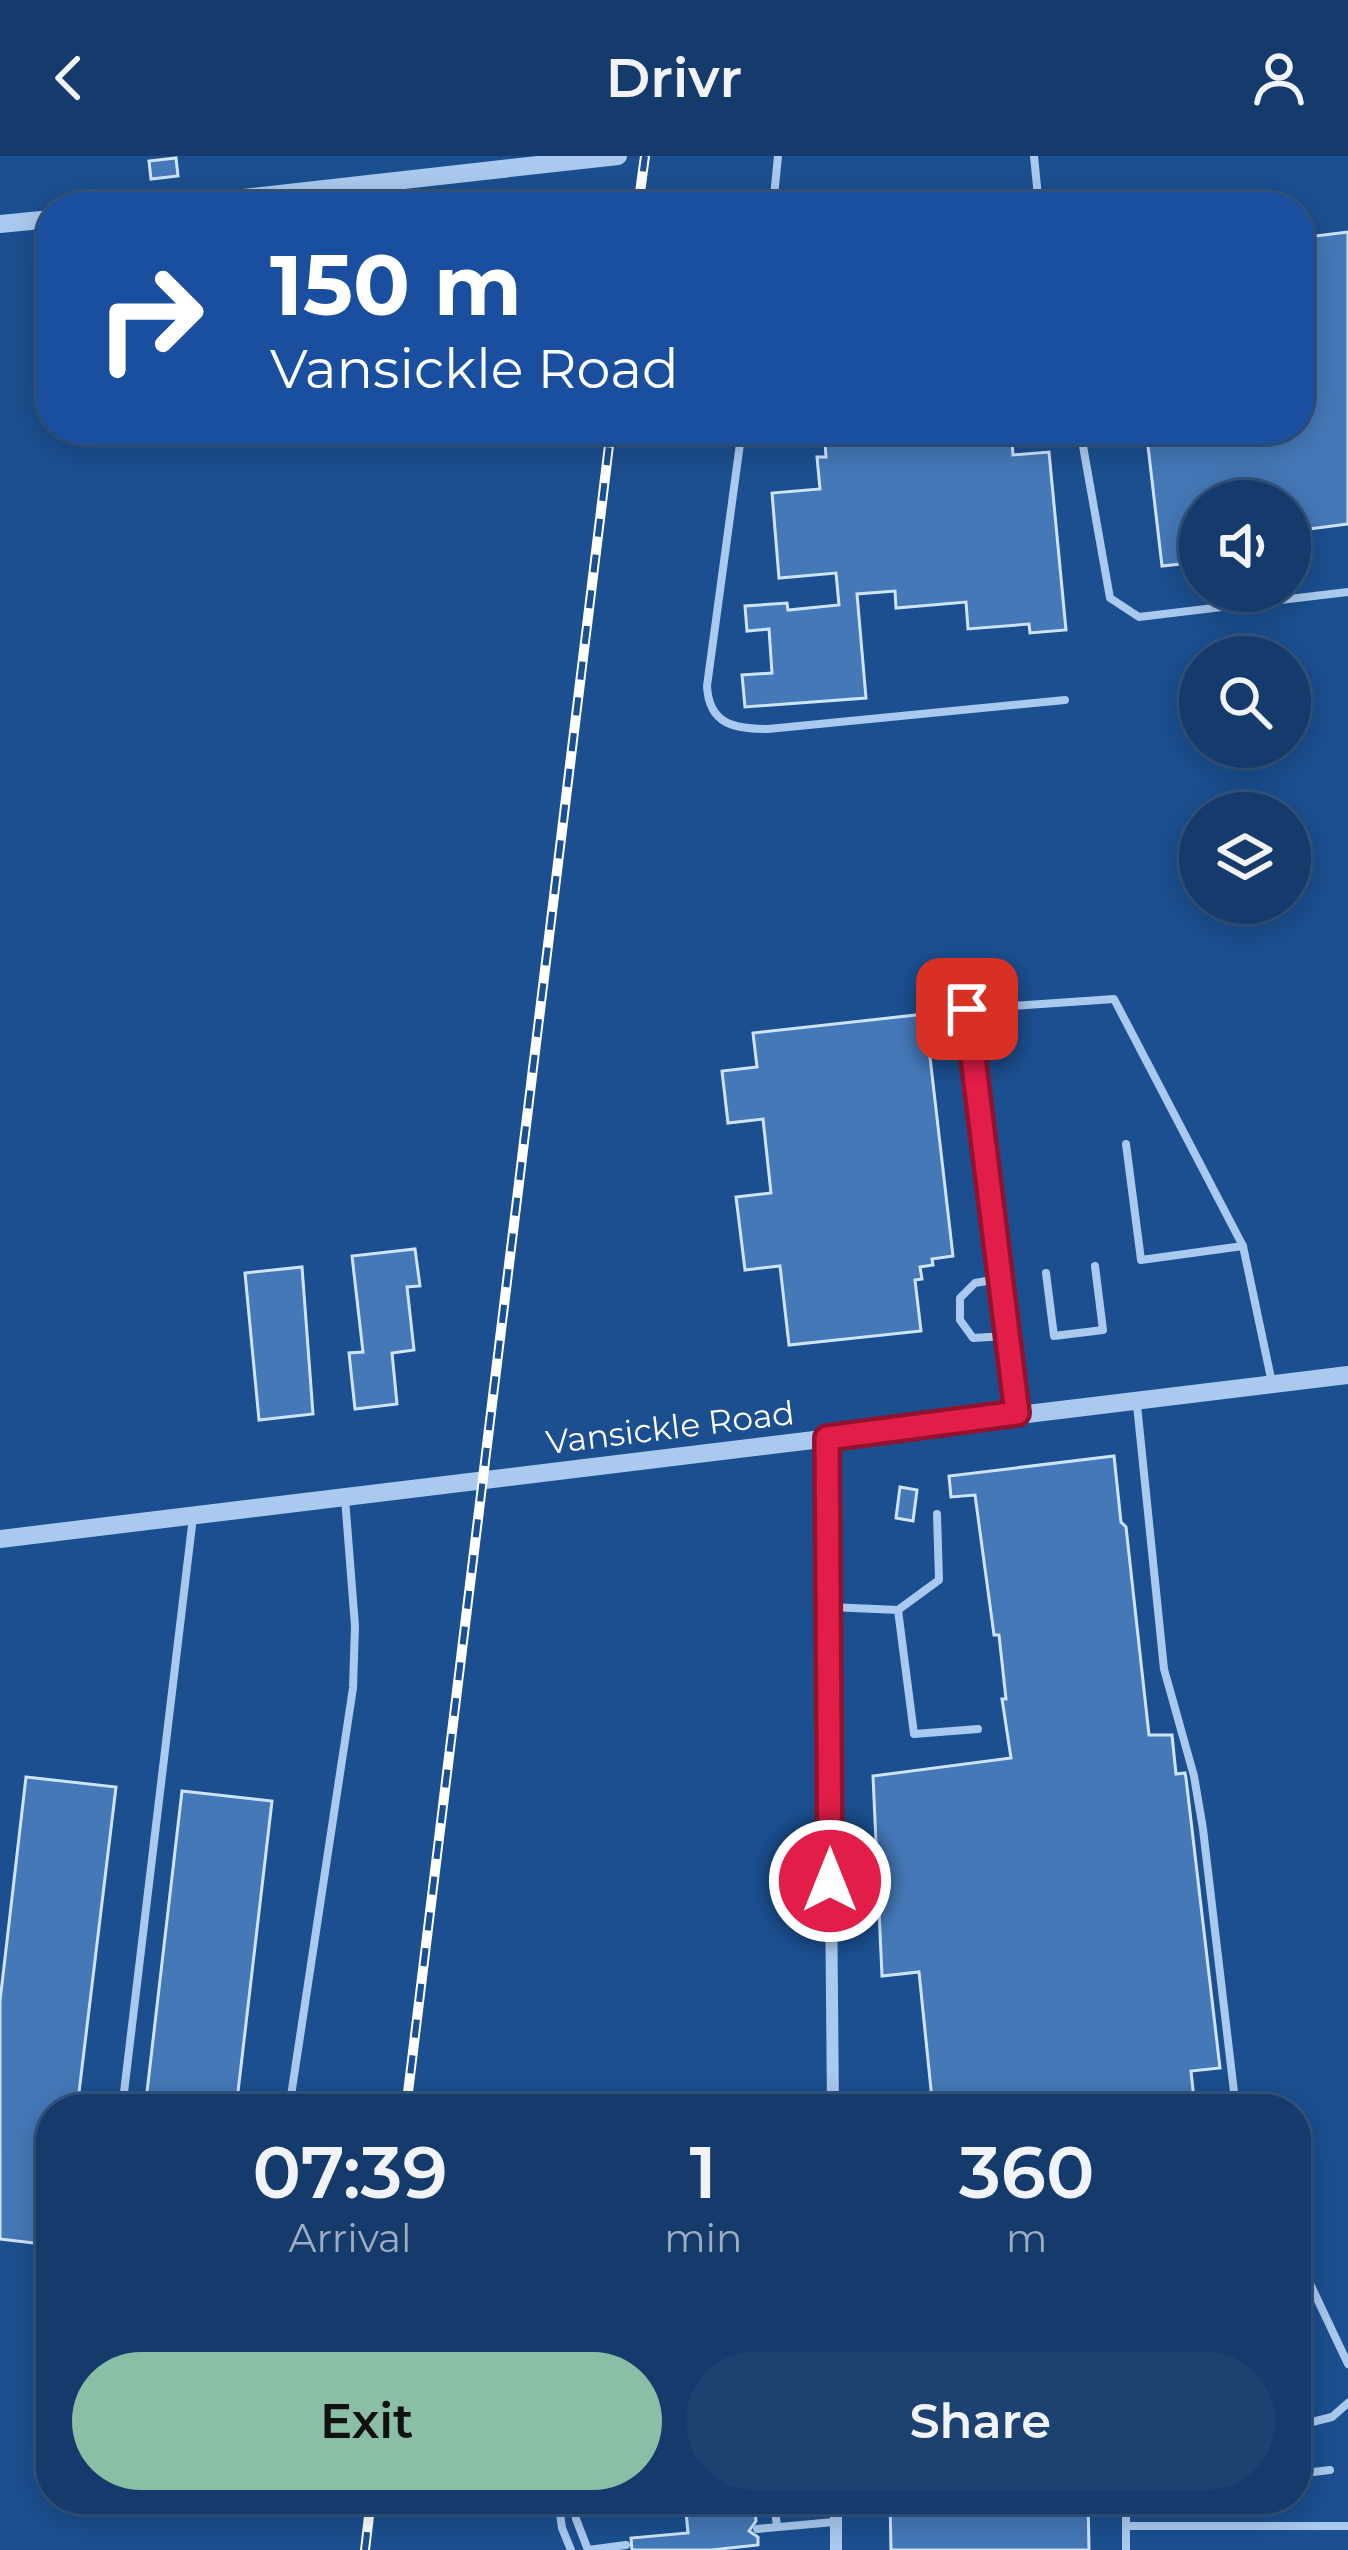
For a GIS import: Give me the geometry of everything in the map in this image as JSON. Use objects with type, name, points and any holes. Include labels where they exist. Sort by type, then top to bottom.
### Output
[{"type":"street","points":[[296,192],[618,156]]},
{"type":"street","points":[[0,224],[36,220]]},
{"type":"street","name":"Vansickle Road","points":[[0,1539],[1348,1375]]},
{"type":"street","points":[[827,1438],[832,2094]]},
{"type":"street","points":[[836,2514],[836,2550]]},
{"type":"lane","points":[[774,192],[778,156]]},
{"type":"lane","points":[[1034,156],[1038,192]]},
{"type":"lane","points":[[740,444],[707,686],[711,707],[722,722],[739,729],[768,729],[1065,700]]},
{"type":"lane","points":[[1083,444],[1110,598],[1139,617],[1348,592]]},
{"type":"lane","points":[[1017,1413],[967,1009],[1114,999],[1244,1246],[1272,1384]]},
{"type":"lane","points":[[1126,1144],[1141,1260],[1244,1246]]},
{"type":"lane","points":[[1046,1273],[1054,1336],[1103,1330],[1095,1266]]},
{"type":"lane","points":[[998,1280],[975,1282],[960,1298],[960,1320],[973,1338],[1005,1336]]},
{"type":"lane","points":[[1137,1399],[1165,1669],[1203,1829],[1234,2094]]},
{"type":"lane","points":[[291,2094],[353,1688],[355,1626],[345,1497]]},
{"type":"lane","points":[[828,1606],[898,1610],[939,1580],[937,1514]]},
{"type":"lane","points":[[124,2094],[194,1515]]},
{"type":"lane","points":[[898,1610],[914,1734],[978,1729]]},
{"type":"lane","points":[[1311,2286],[1348,2364]]},
{"type":"lane","points":[[1311,2422],[1331,2416],[1348,2403]]},
{"type":"lane","points":[[1311,2472],[1330,2470]]},
{"type":"lane","points":[[561,2514],[571,2550]]},
{"type":"lane","points":[[574,2514],[587,2550],[626,2545]]},
{"type":"lane","points":[[776,2514],[777,2528]]},
{"type":"lane","points":[[1126,2514],[1126,2550]]},
{"type":"lane","points":[[757,2529],[836,2522]]},
{"type":"lane","points":[[1126,2526],[1348,2526]]},
{"type":"building","points":[[176,158],[178,176],[151,179],[149,161]]},
{"type":"building","points":[[1348,232],[1348,524],[1311,529],[1311,480],[1179,480],[1179,564],[1162,566],[1148,444],[1314,444],[1314,236]]},
{"type":"building","points":[[825,444],[1012,444],[1013,455],[1049,452],[1066,630],[1030,633],[1029,624],[968,629],[966,602],[896,608],[895,591],[857,594],[866,698],[745,707],[742,675],[772,673],[769,629],[747,631],[745,606],[787,603],[788,610],[839,605],[836,573],[779,578],[772,493],[820,489],[817,457],[826,457]]},
{"type":"building","points":[[925,1014],[953,1256],[932,1259],[933,1265],[920,1267],[922,1279],[915,1280],[921,1331],[789,1345],[780,1266],[745,1270],[736,1197],[771,1193],[763,1119],[728,1123],[722,1071],[757,1067],[753,1033]]},
{"type":"building","points":[[415,1249],[420,1286],[407,1287],[414,1350],[392,1353],[397,1404],[355,1409],[349,1353],[363,1352],[352,1256]]},
{"type":"building","points":[[302,1267],[313,1414],[259,1420],[245,1273]]},
{"type":"building","points":[[1114,1456],[1149,1735],[1172,1735],[1176,1774],[1185,1773],[1186,1778],[1220,2068],[1191,2071],[1193,2094],[931,2094],[919,1972],[882,1976],[873,1776],[1011,1758],[999,1635],[994,1635],[975,1495],[951,1497],[949,1476]]},
{"type":"building","points":[[900,1487],[917,1490],[913,1521],[896,1518]]},
{"type":"building","points":[[26,1777],[116,1787],[79,2094],[36,2094],[36,2243],[0,2239],[0,2001]]},
{"type":"building","points":[[182,1791],[272,1801],[238,2094],[147,2094]]},
{"type":"building","points":[[686,2514],[755,2514],[749,2531],[758,2537],[758,2545],[632,2550],[631,2538],[688,2533]]},
{"type":"building","points":[[890,2514],[1088,2514],[1089,2550],[891,2550]]},
{"type":"railway","points":[[640,192],[645,156]]},
{"type":"railway","points":[[408,2094],[609,444]]},
{"type":"railway","points":[[365,2550],[369,2514]]},
{"type":"route","points":[[830,1881],[827,1438],[1017,1413],[967,1009]]}]
